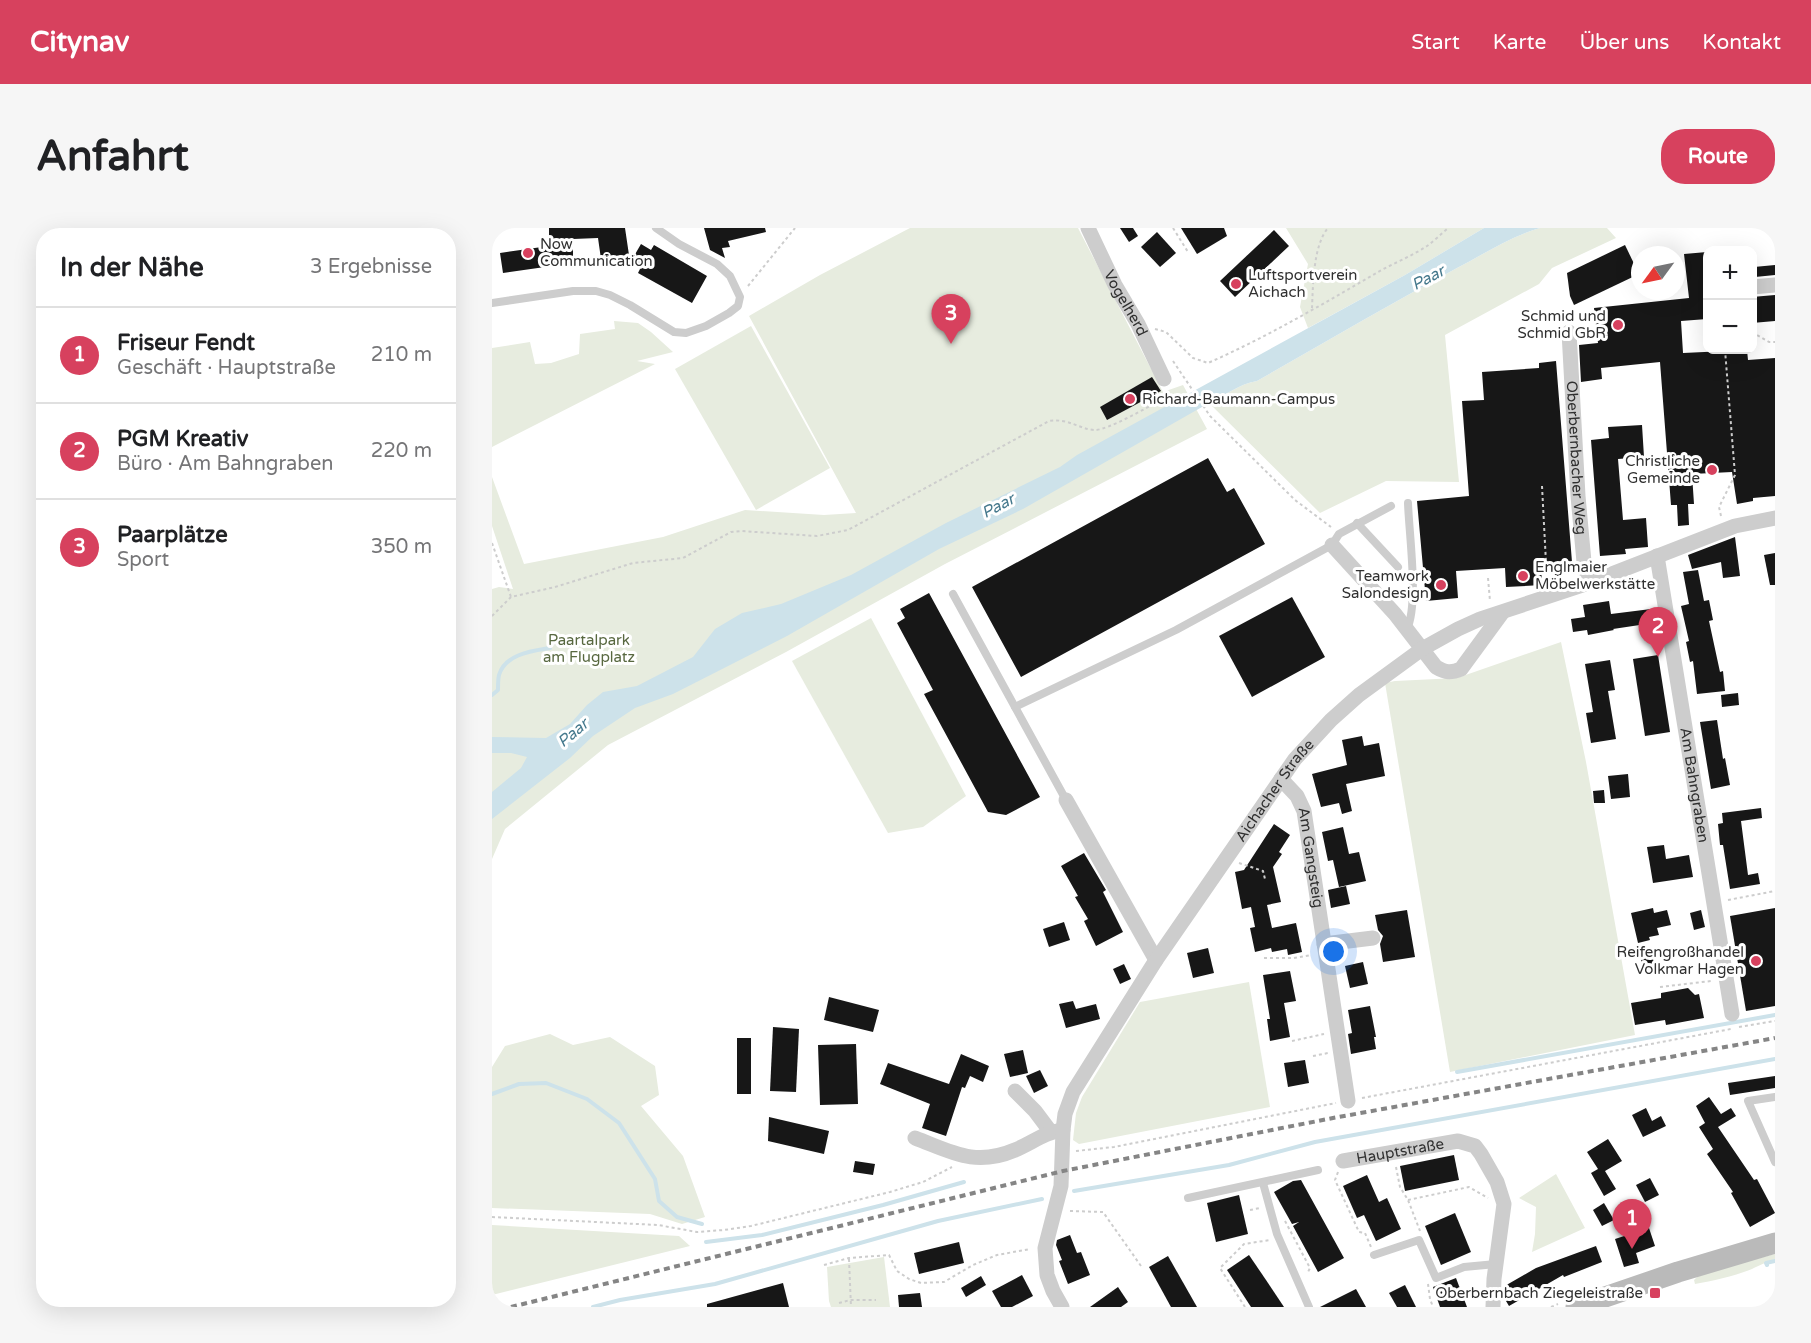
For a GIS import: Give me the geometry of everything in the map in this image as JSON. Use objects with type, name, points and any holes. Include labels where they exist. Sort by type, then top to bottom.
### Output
[{"type":"main road","points":[[1576,1307],[1678,1272],[1775,1243]]},
{"type":"street","name":"Vogelherd","points":[[1088,228],[1164,380]]},
{"type":"street","points":[[1757,286],[1775,285]]},
{"type":"street","name":"Oberbernbacher Weg","points":[[1569,332],[1578,496],[1586,584]]},
{"type":"street","points":[[1422,649],[1458,629],[1586,584],[1724,530],[1752,521],[1775,518]]},
{"type":"street","points":[[1332,545],[1395,614],[1436,667],[1444,672],[1461,669],[1496,615]]},
{"type":"street","name":"Am Bahngraben","points":[[1657,556],[1732,1014]]},
{"type":"street","name":"Aichacher Straße","points":[[1062,1307],[1047,1275],[1045,1248],[1061,1186],[1063,1150],[1057,1130],[1073,1092],[1156,960],[1295,759],[1334,717],[1359,695],[1422,649]]},
{"type":"street","name":"Am Gangsteig","points":[[1281,779],[1298,796],[1304,811],[1348,1101]]},
{"type":"street","points":[[1066,800],[1156,960]]},
{"type":"street","points":[[1325,948],[1373,938]]},
{"type":"street","points":[[915,1138],[967,1158],[990,1158],[1014,1150],[1057,1130],[1015,1091]]},
{"type":"street","name":"Hauptstraße","points":[[1343,1161],[1458,1141],[1475,1146],[1497,1182],[1504,1204],[1493,1307]]},
{"type":"lane","points":[[492,303],[573,291],[596,291],[630,305],[674,332],[686,333],[706,326],[738,306],[740,297],[730,276],[717,264],[679,244],[657,228]]},
{"type":"lane","points":[[1407,629],[1412,619],[1408,502]]},
{"type":"lane","points":[[1015,707],[1176,630],[1332,545],[1339,534],[1391,506]]},
{"type":"lane","points":[[1357,523],[1398,567]]},
{"type":"lane","points":[[953,594],[1066,800]]},
{"type":"lane","points":[[1775,1097],[1748,1101],[1775,1162]]},
{"type":"lane","points":[[1188,1198],[1318,1170]]},
{"type":"lane","points":[[1263,1183],[1278,1238],[1309,1307]]},
{"type":"lane","points":[[1374,1255],[1419,1240],[1436,1278],[1464,1267],[1496,1264]]},
{"type":"path","points":[[738,292],[749,286],[795,228]]},
{"type":"path","points":[[1173,228],[1188,252]]},
{"type":"path","points":[[1312,308],[1313,280],[1318,252],[1328,228]]},
{"type":"path","points":[[1138,324],[1166,332],[1193,358],[1208,363],[1335,298],[1426,246],[1448,228]]},
{"type":"path","points":[[1757,335],[1769,342],[1775,342]]},
{"type":"path","points":[[1724,530],[1719,507],[1735,476],[1725,354]]},
{"type":"path","points":[[1184,375],[1210,416],[1239,445]]},
{"type":"path","points":[[492,616],[511,597],[555,587],[633,563],[683,558],[731,532],[817,536],[848,530],[1049,421],[1061,420],[1096,430],[1110,425],[1161,400],[1166,390],[1164,380]]},
{"type":"path","points":[[1542,486],[1548,597]]},
{"type":"path","points":[[492,543],[511,597]]},
{"type":"path","points":[[1488,578],[1496,615]]},
{"type":"path","points":[[1226,858],[1263,871],[1266,879]]},
{"type":"path","points":[[1714,903],[1775,891]]},
{"type":"path","points":[[1264,958],[1294,958],[1325,948]]},
{"type":"path","points":[[1660,987],[1726,979]]},
{"type":"path","points":[[1063,1150],[1082,1151],[1114,1147],[1775,1021]]},
{"type":"path","points":[[1292,1041],[1337,1032]]},
{"type":"path","points":[[1392,1152],[1400,1187],[1420,1230],[1419,1240]]},
{"type":"path","points":[[492,1217],[658,1225],[697,1232],[724,1230],[751,1226],[890,1192],[923,1182],[967,1158]]},
{"type":"path","points":[[1343,1161],[1335,1180],[1359,1232],[1365,1233],[1374,1255]]},
{"type":"path","points":[[1408,1200],[1469,1187],[1482,1196],[1504,1204]]},
{"type":"path","points":[[1054,1211],[1103,1212],[1141,1266]]},
{"type":"path","points":[[1245,1307],[1220,1268],[1244,1244],[1278,1238]]},
{"type":"path","points":[[824,1265],[849,1258],[889,1255],[897,1271],[909,1279],[921,1283],[944,1282],[973,1265],[997,1255],[1045,1248]]},
{"type":"path","points":[[849,1258],[851,1307]]},
{"type":"path","points":[[1433,1307],[1427,1285],[1436,1278]]},
{"type":"path","points":[[839,1303],[850,1300],[876,1300]]},
{"type":"green space","name":"Paartalpark am Flugplatz","points":[[910,228],[1078,228],[1163,392],[1183,385],[1207,429],[945,564],[786,652],[608,745],[505,829],[492,859],[492,589],[499,587],[513,589],[492,526],[492,477],[524,564],[663,537],[745,510],[824,515],[856,513],[749,316],[820,275]]},
{"type":"green space","points":[[1286,228],[1484,228],[1405,275],[1308,328],[1300,307],[1308,264]]},
{"type":"green space","points":[[1540,228],[1607,228],[1616,238],[1552,268],[1539,284],[1445,335],[1459,482],[1386,481],[1320,513],[1209,403],[1238,387],[1257,381],[1498,246]]},
{"type":"green space","points":[[614,321],[638,323],[673,352],[637,361],[655,364],[492,447],[492,348],[530,342],[535,364],[551,363],[579,354],[580,334],[615,329]]},
{"type":"green space","points":[[751,326],[830,468],[756,510],[675,369]]},
{"type":"green space","points":[[871,618],[966,796],[923,827],[888,833],[792,661]]},
{"type":"green space","points":[[1561,642],[1586,762],[1635,1035],[1450,1072],[1385,683],[1457,678]]},
{"type":"green space","points":[[1249,982],[1270,1107],[1079,1144],[1073,1140],[1076,1113],[1082,1097],[1140,1002]]},
{"type":"green space","points":[[550,1034],[573,1045],[610,1037],[655,1066],[659,1095],[641,1106],[683,1156],[705,1217],[682,1224],[650,1214],[492,1208],[492,1067],[505,1046]]},
{"type":"green space","points":[[1556,1174],[1585,1228],[1532,1252],[1536,1207],[1519,1198]]},
{"type":"green space","points":[[492,1225],[679,1236],[690,1246],[492,1295]]},
{"type":"green space","points":[[1775,1254],[1775,1260],[1745,1272],[1695,1284],[1694,1280],[1700,1274]]},
{"type":"green space","points":[[884,1257],[890,1307],[831,1307],[827,1267]]},
{"type":"water","name":"Paar","points":[[1484,228],[1540,228],[1487,251],[1257,381],[1238,387],[1023,509],[939,549],[787,636],[673,694],[635,708],[593,736],[570,758],[492,819],[492,792],[521,768],[527,757],[511,753],[492,753],[492,737],[546,738],[570,724],[587,705],[603,692],[637,686],[693,657],[715,629],[742,613],[781,604],[851,575],[946,523],[1060,467],[1077,455],[1405,275]]},
{"type":"building","points":[[549,228],[625,228],[629,255],[601,259],[598,238],[573,239],[573,263],[503,273],[500,253],[549,246]]},
{"type":"building","points":[[704,228],[765,228],[766,232],[728,241],[730,247],[722,248],[725,258],[710,250]]},
{"type":"building","points":[[1120,228],[1133,228],[1138,236],[1129,242]]},
{"type":"building","points":[[1181,228],[1224,228],[1227,236],[1197,254]]},
{"type":"building","points":[[1274,230],[1289,246],[1235,297],[1220,281]]},
{"type":"building","points":[[1157,232],[1176,253],[1160,267],[1141,247]]},
{"type":"building","points":[[641,244],[651,250],[654,245],[707,276],[692,303],[638,273],[640,269],[630,263]]},
{"type":"building","points":[[1625,245],[1631,257],[1631,278],[1574,305],[1570,296],[1567,273]]},
{"type":"building","points":[[1703,252],[1703,319],[1681,321],[1683,353],[1747,354],[1748,360],[1775,358],[1775,496],[1753,498],[1753,501],[1737,504],[1732,472],[1692,474],[1694,504],[1688,504],[1689,525],[1678,526],[1677,505],[1671,505],[1660,362],[1601,368],[1602,379],[1581,382],[1579,345],[1598,343],[1594,308],[1689,298],[1685,254]]},
{"type":"building","points":[[1775,265],[1775,275],[1757,277],[1757,267]]},
{"type":"building","points":[[1775,295],[1775,321],[1757,323],[1757,297]]},
{"type":"building","points":[[1556,361],[1572,562],[1541,565],[1542,585],[1506,587],[1505,568],[1456,571],[1458,598],[1426,601],[1417,501],[1469,496],[1462,401],[1484,400],[1482,372],[1539,368],[1539,363]]},
{"type":"building","name":"Richard-Baumann-Campus","points":[[1152,377],[1161,391],[1107,420],[1100,407]]},
{"type":"building","points":[[1642,425],[1644,457],[1618,459],[1623,520],[1646,518],[1648,547],[1625,549],[1626,554],[1600,556],[1591,440],[1609,438],[1608,427]]},
{"type":"building","points":[[1208,458],[1227,492],[1234,488],[1265,544],[1021,677],[972,587]]},
{"type":"building","points":[[1735,537],[1740,576],[1723,578],[1721,562],[1692,569],[1688,555]]},
{"type":"building","points":[[1775,553],[1775,585],[1770,585],[1764,555]]},
{"type":"building","points":[[1698,570],[1704,601],[1709,600],[1713,620],[1709,621],[1720,672],[1723,671],[1725,691],[1697,694],[1693,661],[1690,662],[1686,642],[1689,641],[1681,606],[1689,604],[1683,572]]},
{"type":"building","points":[[929,593],[1040,797],[1006,815],[988,812],[924,694],[933,690],[897,623],[905,618],[900,609]]},
{"type":"building","points":[[1292,597],[1325,657],[1252,697],[1219,636]]},
{"type":"building","points":[[1609,601],[1611,614],[1651,609],[1653,623],[1588,635],[1587,630],[1573,632],[1571,619],[1585,617],[1583,605]]},
{"type":"building","points":[[1658,655],[1670,732],[1645,736],[1633,659]]},
{"type":"building","points":[[1610,660],[1615,690],[1608,691],[1616,739],[1591,743],[1586,713],[1593,712],[1585,664]]},
{"type":"building","points":[[1738,693],[1739,705],[1722,707],[1721,695]]},
{"type":"building","points":[[1717,720],[1730,785],[1711,789],[1700,722]]},
{"type":"building","points":[[1362,736],[1364,746],[1379,743],[1385,776],[1346,784],[1352,811],[1342,814],[1339,803],[1321,807],[1312,774],[1347,765],[1342,740]]},
{"type":"building","points":[[1628,774],[1630,797],[1611,799],[1608,776]]},
{"type":"building","points":[[1604,790],[1605,803],[1594,803],[1593,791]]},
{"type":"building","points":[[1761,808],[1762,818],[1741,821],[1748,875],[1758,873],[1760,884],[1730,889],[1723,845],[1720,845],[1718,824],[1723,823],[1722,813]]},
{"type":"building","points":[[1274,824],[1290,835],[1279,852],[1282,854],[1273,867],[1281,902],[1267,905],[1272,928],[1296,923],[1302,952],[1288,955],[1287,949],[1272,952],[1271,948],[1255,952],[1250,928],[1255,927],[1251,907],[1242,909],[1235,872],[1244,870]]},
{"type":"building","points":[[1343,827],[1349,854],[1359,852],[1366,881],[1339,887],[1333,860],[1328,861],[1322,832]]},
{"type":"building","points":[[1664,845],[1666,859],[1689,855],[1693,877],[1653,883],[1647,847]]},
{"type":"building","points":[[1084,853],[1106,890],[1103,892],[1123,932],[1096,946],[1084,921],[1088,919],[1075,897],[1078,896],[1061,866]]},
{"type":"building","points":[[1346,886],[1350,904],[1331,908],[1328,890]]},
{"type":"building","points":[[1653,908],[1654,913],[1667,910],[1671,925],[1657,928],[1659,935],[1638,943],[1631,913]]},
{"type":"building","name":"Reifengroßhandel Volkmar Hagen","points":[[1775,908],[1775,1006],[1746,1011],[1730,916]]},
{"type":"building","points":[[1407,910],[1415,957],[1383,962],[1380,944],[1383,936],[1378,930],[1375,915]]},
{"type":"building","points":[[1701,910],[1705,927],[1694,930],[1690,913]]},
{"type":"building","points":[[1064,922],[1070,940],[1049,947],[1043,929]]},
{"type":"building","points":[[1208,948],[1214,973],[1193,978],[1187,953]]},
{"type":"building","points":[[1652,954],[1655,967],[1643,969],[1640,955]]},
{"type":"building","points":[[1363,962],[1368,984],[1350,988],[1345,966]]},
{"type":"building","points":[[1124,964],[1131,979],[1120,984],[1113,969]]},
{"type":"building","points":[[1290,971],[1296,1001],[1284,1003],[1290,1037],[1270,1041],[1267,1019],[1270,1019],[1263,975]]},
{"type":"building","points":[[1688,988],[1695,995],[1699,994],[1704,1018],[1666,1025],[1665,1020],[1635,1025],[1631,1003],[1661,998],[1661,993]]},
{"type":"building","points":[[829,997],[879,1010],[873,1032],[824,1020]]},
{"type":"building","points":[[1073,1001],[1076,1009],[1096,1004],[1100,1019],[1066,1028],[1059,1004]]},
{"type":"building","points":[[1370,1006],[1376,1049],[1351,1054],[1348,1034],[1352,1033],[1348,1010]]},
{"type":"building","points":[[773,1027],[799,1029],[796,1092],[770,1091]]},
{"type":"building","points":[[737,1038],[751,1038],[751,1094],[737,1094]]},
{"type":"building","points":[[856,1044],[858,1104],[820,1105],[818,1045]]},
{"type":"building","points":[[1023,1050],[1028,1073],[1010,1077],[1004,1054]]},
{"type":"building","points":[[961,1054],[989,1066],[983,1082],[970,1076],[965,1088],[962,1087],[946,1136],[922,1128],[930,1104],[880,1084],[888,1063],[949,1084]]},
{"type":"building","points":[[1305,1060],[1309,1083],[1288,1087],[1284,1063]]},
{"type":"building","points":[[1040,1070],[1048,1086],[1034,1093],[1026,1076]]},
{"type":"building","points":[[1775,1076],[1775,1088],[1730,1095],[1728,1083]]},
{"type":"building","points":[[1709,1097],[1721,1114],[1731,1108],[1736,1116],[1718,1127],[1754,1180],[1757,1179],[1775,1213],[1750,1227],[1731,1193],[1733,1192],[1707,1154],[1713,1149],[1699,1127],[1705,1123],[1696,1106]]},
{"type":"building","points":[[1646,1108],[1652,1121],[1661,1116],[1666,1126],[1643,1137],[1632,1115]]},
{"type":"building","points":[[769,1117],[829,1131],[824,1154],[768,1141]]},
{"type":"building","points":[[1608,1139],[1622,1161],[1605,1171],[1616,1189],[1604,1196],[1591,1173],[1598,1169],[1587,1152]]},
{"type":"building","points":[[1454,1155],[1459,1180],[1405,1191],[1400,1166]]},
{"type":"building","points":[[855,1161],[875,1164],[873,1175],[853,1172]]},
{"type":"building","points":[[1367,1175],[1379,1202],[1387,1198],[1401,1229],[1376,1241],[1364,1215],[1357,1218],[1343,1186]]},
{"type":"building","points":[[1650,1178],[1659,1195],[1645,1202],[1636,1185]]},
{"type":"building","points":[[1301,1180],[1344,1258],[1318,1272],[1293,1226],[1299,1222],[1292,1224],[1274,1192],[1293,1181]]},
{"type":"building","points":[[1239,1195],[1248,1234],[1216,1242],[1207,1203]]},
{"type":"building","points":[[1604,1203],[1614,1220],[1602,1226],[1593,1210]]},
{"type":"building","points":[[1455,1213],[1471,1252],[1441,1265],[1425,1226]]},
{"type":"building","points":[[1649,1228],[1655,1246],[1636,1253],[1639,1263],[1624,1267],[1615,1239]]},
{"type":"building","points":[[1070,1235],[1077,1253],[1081,1252],[1090,1275],[1068,1284],[1059,1261],[1062,1260],[1056,1245],[1057,1240]]},
{"type":"building","points":[[959,1242],[964,1263],[919,1274],[914,1253]]},
{"type":"building","points":[[1596,1246],[1602,1262],[1564,1277],[1563,1275],[1509,1306],[1503,1296],[1503,1287],[1536,1268]]},
{"type":"building","points":[[1249,1255],[1284,1307],[1251,1307],[1227,1270]]},
{"type":"building","points":[[1168,1256],[1197,1307],[1171,1307],[1149,1267]]},
{"type":"building","points":[[1022,1275],[1033,1296],[1012,1307],[1001,1307],[992,1291]]},
{"type":"building","points":[[981,1276],[986,1285],[966,1297],[961,1288]]},
{"type":"building","points":[[1456,1278],[1467,1307],[1440,1307],[1433,1287]]},
{"type":"building","points":[[783,1283],[789,1307],[707,1307],[707,1304]]},
{"type":"building","points":[[1405,1285],[1416,1307],[1397,1307],[1389,1293]]},
{"type":"building","points":[[1118,1287],[1128,1302],[1121,1307],[1090,1307]]},
{"type":"building","points":[[1356,1289],[1366,1307],[1320,1307]]},
{"type":"building","points":[[920,1293],[922,1307],[899,1307],[898,1295]]},
{"type":"waterway","points":[[492,695],[498,690],[499,675],[507,662],[520,655],[550,648]]},
{"type":"waterway","points":[[1457,1072],[1775,1015]]},
{"type":"waterway","points":[[1074,1191],[1229,1165],[1315,1142],[1775,1059]]},
{"type":"waterway","points":[[492,1094],[519,1084],[546,1083],[587,1099],[619,1123],[655,1179],[659,1201],[677,1217],[702,1224]]},
{"type":"waterway","points":[[706,1242],[762,1235],[964,1182]]},
{"type":"waterway","points":[[593,1307],[620,1300],[715,1284],[938,1221],[1042,1199]]},
{"type":"waterway","points":[[1767,1265],[1766,1263],[1775,1261]]},
{"type":"railway","points":[[511,1307],[1063,1171],[1333,1118],[1775,1038]]},
{"type":"place","name":"Now Communication","points":[[528,253]]},
{"type":"place","name":"Luftsportverein Aichach","points":[[1236,284]]},
{"type":"place","name":"Schmid und Schmid GbR","points":[[1618,325]]},
{"type":"place","name":"Paarplätze","points":[[951,344]]},
{"type":"place","name":"Richard-Baumann-Campus","points":[[1130,399]]},
{"type":"place","name":"Christliche Gemeinde","points":[[1712,470]]},
{"type":"place","name":"Englmaier Möbelwerkstätte","points":[[1523,576]]},
{"type":"place","name":"Teamwork Salondesign","points":[[1441,585]]},
{"type":"place","name":"PGM Kreativ","points":[[1658,657]]},
{"type":"place","name":"Reifengroßhandel Volkmar Hagen","points":[[1756,961]]},
{"type":"place","name":"Friseur Fendt","points":[[1632,1249]]},
{"type":"place","name":"Oberbernbach Ziegeleistraße","points":[[1655,1293]]}]
